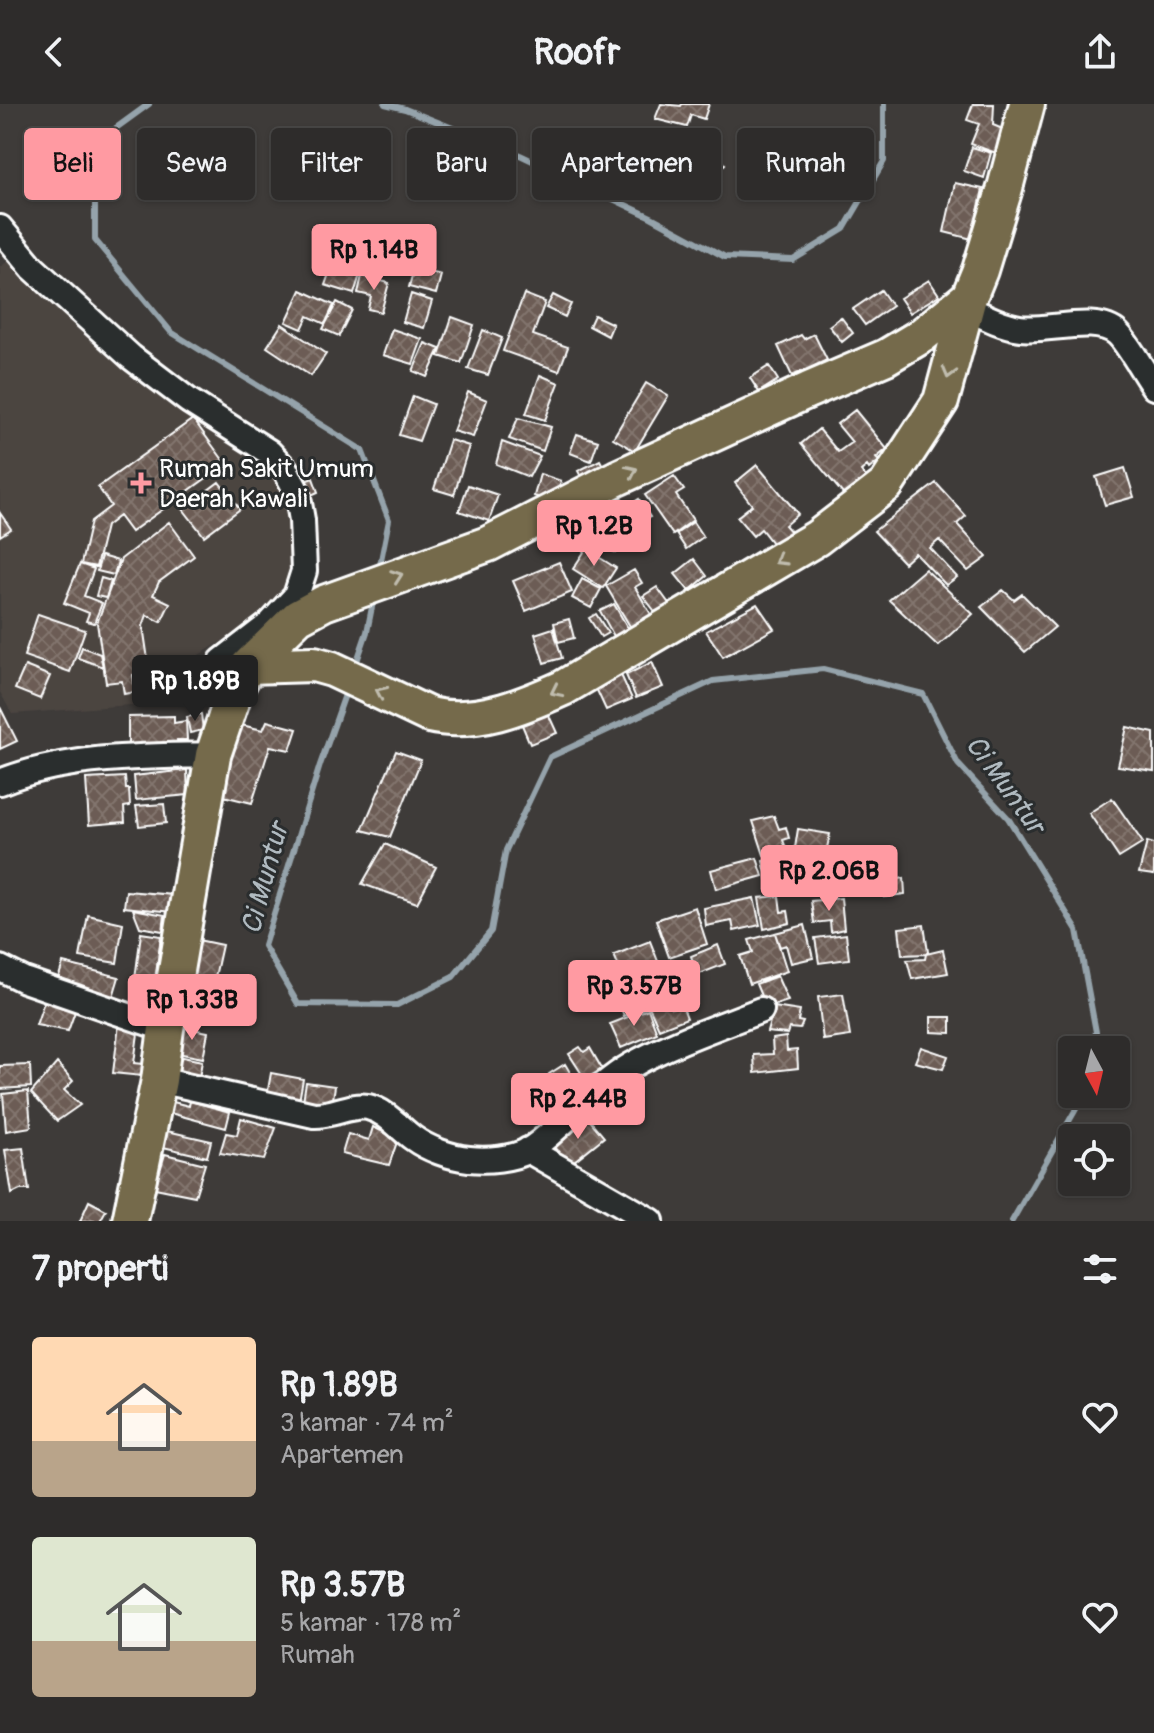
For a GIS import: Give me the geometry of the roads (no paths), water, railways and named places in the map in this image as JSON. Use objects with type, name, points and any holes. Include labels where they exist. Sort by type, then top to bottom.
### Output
[{"type":"highway","points":[[248,666],[314,664],[332,669],[429,715],[457,719],[495,713],[521,707],[563,688],[817,538],[886,485],[941,401],[1027,104]]},
{"type":"highway","points":[[130,1221],[159,1080],[213,755],[228,707],[248,666],[298,617],[324,603],[488,544],[617,478],[886,357],[968,302]]},
{"type":"street","points":[[0,228],[33,268],[131,357],[189,401],[269,452],[285,469],[297,492],[302,520],[304,571],[296,596],[270,624],[222,661],[217,673],[218,692],[228,707]]},
{"type":"street","points":[[968,302],[1004,325],[1038,329],[1083,325],[1110,328],[1119,335],[1154,387]]},
{"type":"street","points":[[0,782],[44,768],[94,760],[213,755]]},
{"type":"street","points":[[0,968],[24,980],[166,1029]]},
{"type":"street","points":[[159,1080],[314,1115],[368,1107],[379,1111],[415,1140],[438,1152],[469,1159],[504,1158],[528,1150],[545,1138],[607,1082],[630,1066],[661,1050],[761,1010]]},
{"type":"street","points":[[528,1150],[651,1221]]},
{"type":"waterway","name":"Ci Muntur","points":[[149,104],[116,128],[95,174],[95,240],[171,332],[362,450],[389,520],[379,570]]},
{"type":"waterway","name":"Ci Muntur","points":[[385,104],[520,155],[651,217],[725,257],[793,260],[844,229],[884,161],[884,104]]},
{"type":"waterway","name":"Ci Muntur","points":[[355,667],[367,632],[374,597]]},
{"type":"waterway","name":"Ci Muntur","points":[[347,689],[264,946],[298,1004],[397,1005],[453,977],[491,931],[506,850],[550,757],[713,681],[823,669],[923,694],[958,764],[1008,818],[1077,930],[1095,1036]]},
{"type":"waterway","name":"Ci Muntur","points":[[1012,1221],[1076,1108]]},
{"type":"place","name":"Rumah Sakit Umum Daerah Kawali","points":[[141,483]]}]
